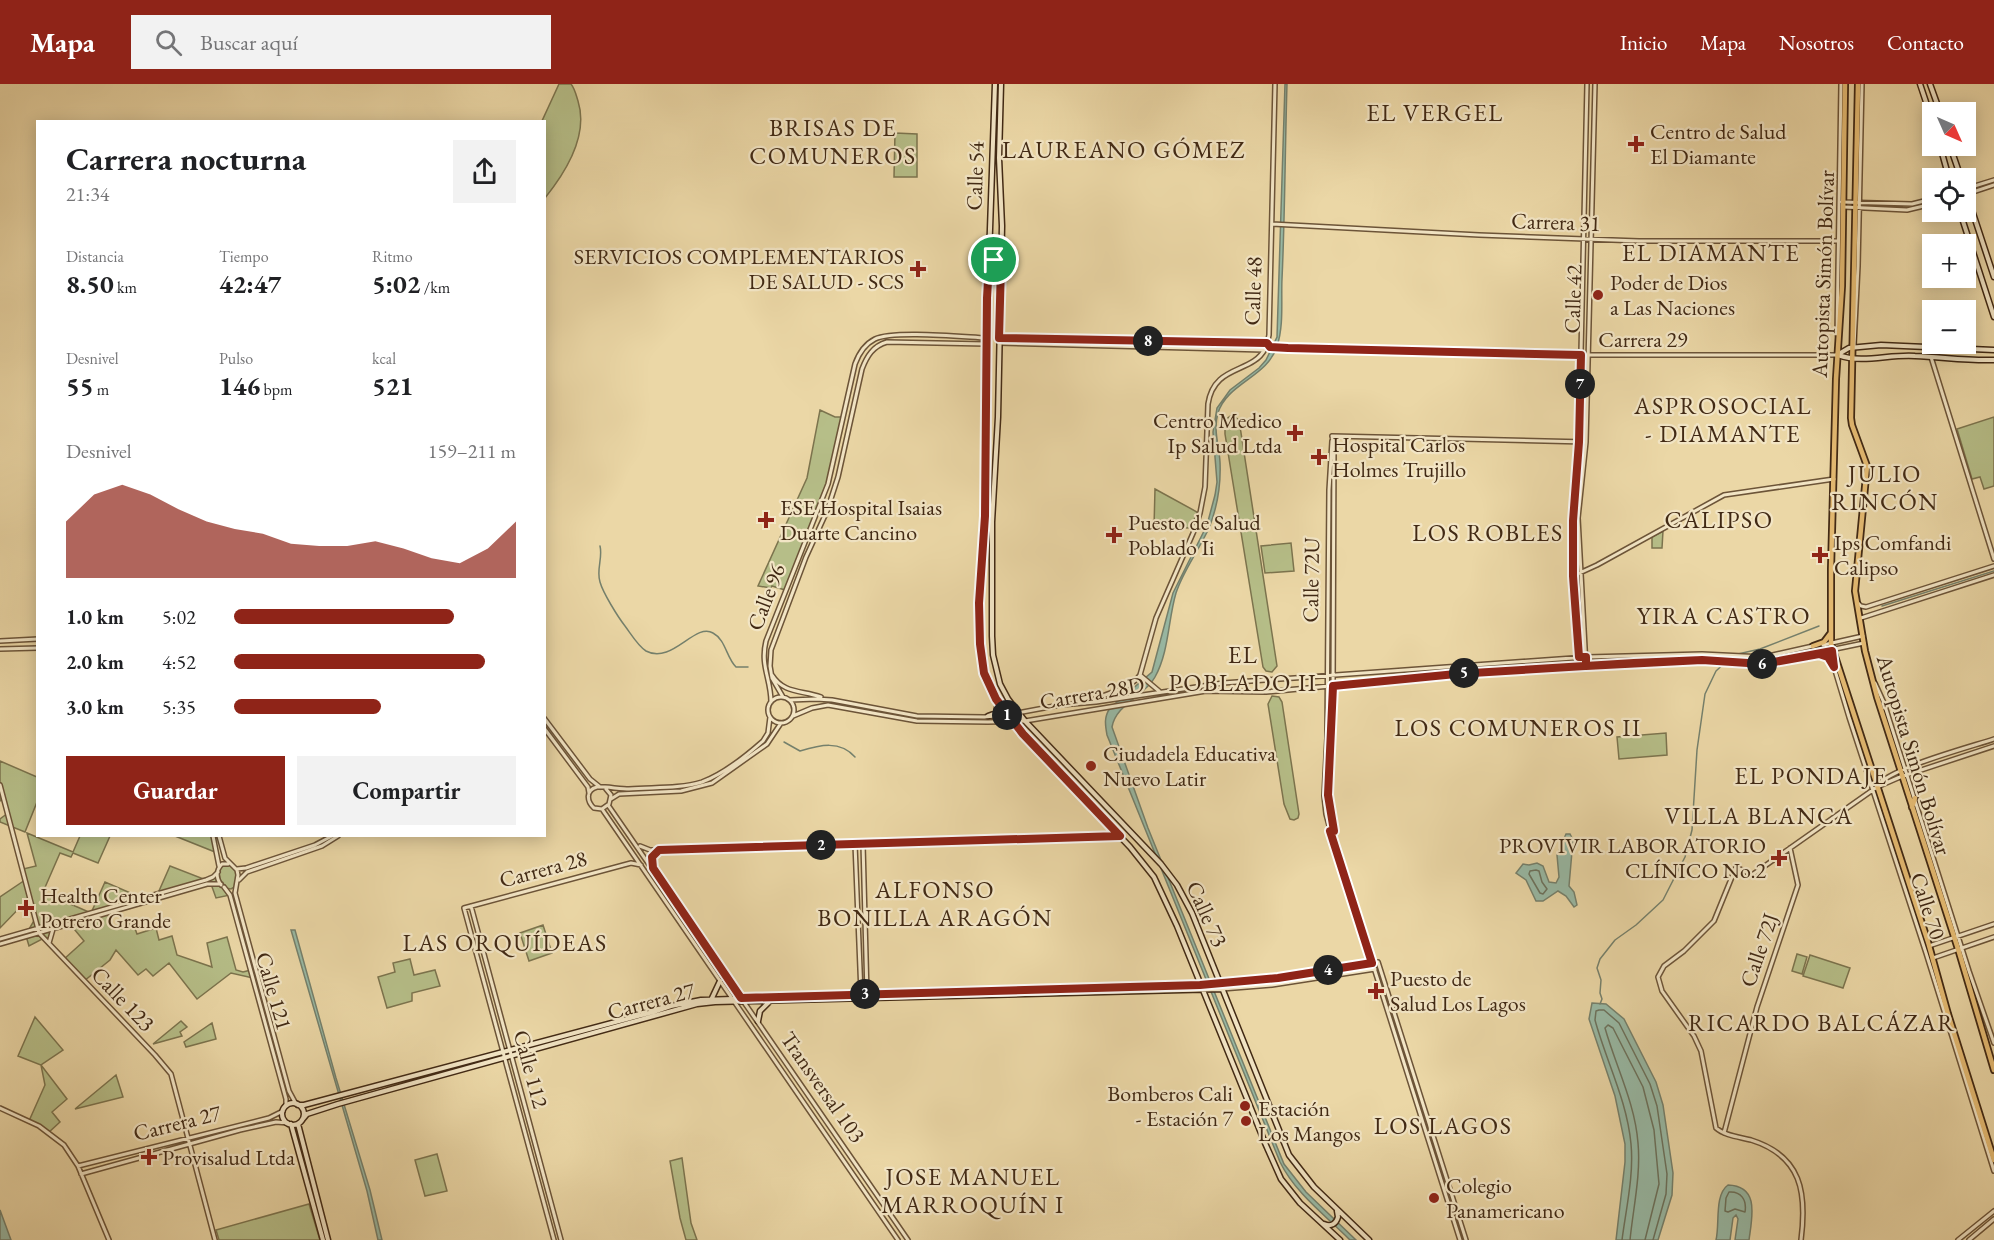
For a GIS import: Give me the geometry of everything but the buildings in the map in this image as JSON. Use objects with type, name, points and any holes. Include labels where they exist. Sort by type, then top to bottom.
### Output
[{"type":"highway","name":"Autopista Simón Bolívar","points":[[1845,84],[1834,479],[1832,651],[1875,788],[1883,804],[1994,1160]]},
{"type":"highway","name":"Autopista Simón Bolívar","points":[[1860,84],[1856,163],[1857,248],[1852,327],[1852,425],[1867,473],[1857,556],[1857,601],[1873,679],[1904,773],[1914,815],[1960,948],[1964,972],[1994,1070]]},
{"type":"highway","points":[[1856,163],[1860,168]]},
{"type":"highway","points":[[1813,646],[1827,639],[1831,625]]},
{"type":"highway","points":[[1848,714],[1851,707]]},
{"type":"highway","points":[[1912,807],[1915,798]]},
{"type":"highway","points":[[1883,804],[1881,816],[1890,827]]},
{"type":"highway","points":[[1914,815],[1922,821]]},
{"type":"highway","points":[[1964,972],[1972,980]]},
{"type":"highway","points":[[1973,1000],[1975,988]]},
{"type":"main road","name":"Calle 54","points":[[979,626],[985,516],[986,341],[995,84]]},
{"type":"main road","name":"Calle 54","points":[[992,627],[993,489],[998,412],[1002,244],[999,158],[1001,84]]},
{"type":"main road","points":[[1920,84],[1926,102]]},
{"type":"main road","points":[[1930,84],[1936,102]]},
{"type":"main road","points":[[1962,222],[1994,317]]},
{"type":"main road","points":[[1976,222],[1994,277]]},
{"type":"main road","points":[[989,244],[994,250],[999,249],[1002,244]]},
{"type":"main road","points":[[989,264],[991,260],[996,260],[1001,265]]},
{"type":"main road","name":"Carrera 29","points":[[1837,355],[1853,347],[1895,345],[1994,350]]},
{"type":"main road","name":"Carrera 29","points":[[1837,355],[1853,360],[1904,356],[1994,360]]},
{"type":"main road","points":[[986,413],[992,417],[998,412]]},
{"type":"main road","points":[[986,430],[990,425],[997,430]]},
{"type":"main road","points":[[979,626],[986,632],[992,627]]},
{"type":"main road","name":"Calle 73","points":[[979,626],[984,673],[988,686],[1007,715],[1142,860],[1159,885],[1200,985],[1205,990],[1281,1179],[1292,1195],[1340,1240]]},
{"type":"main road","name":"Calle 73","points":[[992,627],[993,659],[1000,684],[1019,713],[1156,858],[1173,880],[1191,910],[1289,1155],[1306,1178],[1369,1240]]},
{"type":"main road","points":[[980,644],[982,639],[986,638],[992,645]]},
{"type":"main road","points":[[988,716],[997,711],[998,702]]},
{"type":"main road","points":[[1074,789],[1083,791],[1084,783]]},
{"type":"main road","points":[[1089,803],[1090,797],[1097,797]]},
{"type":"main road","points":[[712,999],[720,981]]},
{"type":"main road","name":"Carrera 27","points":[[302,1120],[307,1114],[338,1104],[654,1017],[682,1007],[741,998],[861,992],[1220,983]]},
{"type":"main road","name":"Carrera 27","points":[[297,1104],[304,1105],[653,1012],[671,1005],[712,999],[745,1003],[1222,989]]},
{"type":"main road","points":[[758,1021],[760,1011],[769,1002]]},
{"type":"main road","points":[[289,1124],[298,1124],[302,1120],[304,1112],[297,1104],[285,1108],[284,1118],[289,1124],[323,1240]]},
{"type":"main road","points":[[298,1124],[328,1240]]},
{"type":"main road","points":[[1322,1223],[1329,1225],[1336,1222],[1338,1217],[1335,1208]]},
{"type":"street","name":"Calle 48","points":[[1269,346],[1274,224],[1275,84]]},
{"type":"street","name":"Calle 42","points":[[1580,667],[1573,576],[1573,521],[1579,442],[1587,84]]},
{"type":"street","name":"Calle 42","points":[[1586,666],[1578,518],[1586,442],[1594,84]]},
{"type":"street","points":[[1841,84],[1841,182]]},
{"type":"street","points":[[1858,205],[1860,84]]},
{"type":"street","points":[[1976,188],[1994,180]]},
{"type":"street","points":[[1976,190],[1994,185]]},
{"type":"street","points":[[1858,205],[1912,204],[1922,202]]},
{"type":"street","points":[[1840,263],[1838,240],[1841,204],[1907,210],[1922,206]]},
{"type":"street","name":"Carrera 31","points":[[1274,224],[1583,240],[1838,240]]},
{"type":"street","name":"Calle 96","points":[[771,702],[771,691],[763,663],[766,641],[828,484],[857,358],[865,346],[874,339],[889,335],[986,341]]},
{"type":"street","points":[[999,340],[1265,350],[1269,346]]},
{"type":"street","name":"Carrera 29","points":[[999,340],[1581,355],[1837,355]]},
{"type":"street","name":"Calle 96","points":[[771,673],[770,655],[774,639],[827,511],[838,477],[866,358],[877,346],[887,342],[986,341]]},
{"type":"street","name":"Calle 48","points":[[1140,675],[1156,618],[1200,513],[1205,488],[1208,404],[1211,391],[1222,378],[1265,350]]},
{"type":"street","points":[[1931,357],[1994,559]]},
{"type":"street","points":[[1332,439],[1586,442]]},
{"type":"street","name":"Calle 72U","points":[[1332,439],[1333,686],[1328,795],[1332,831]]},
{"type":"street","name":"Calle 72U","points":[[1332,439],[1324,796],[1326,814],[1372,963],[1377,968],[1466,1240]]},
{"type":"street","points":[[1573,576],[1724,495],[1834,479]]},
{"type":"street","points":[[1857,601],[1861,606],[1866,607],[1994,566]]},
{"type":"street","points":[[1861,618],[1994,575]]},
{"type":"street","name":"Carrera 28D","points":[[790,700],[828,702],[918,716],[1007,715],[1060,705],[1214,684],[1579,657],[1722,655],[1764,657],[1863,636]]},
{"type":"street","points":[[0,641],[36,639]]},
{"type":"street","name":"Carrera 28D","points":[[771,673],[786,689],[828,702],[917,721],[1013,722],[1206,691],[1266,692],[1456,674],[1634,663],[1714,661],[1763,664],[1864,643]]},
{"type":"street","points":[[0,649],[36,648]]},
{"type":"street","name":"Calle 70","points":[[1832,651],[1834,667],[1848,714],[1875,788],[1881,816],[1902,870]]},
{"type":"street","points":[[1815,655],[1826,656],[1834,667]]},
{"type":"street","points":[[771,673],[783,697]]},
{"type":"street","points":[[1140,675],[1160,692]]},
{"type":"street","name":"Carrera 28D","points":[[1086,703],[1128,685],[1140,675]]},
{"type":"street","points":[[546,721],[590,779],[606,789],[689,785],[716,776],[763,741],[768,733],[770,717],[768,708],[771,702],[783,697],[790,700],[794,707],[793,716]]},
{"type":"street","points":[[770,717],[775,722],[781,723],[828,702]]},
{"type":"street","points":[[546,731],[588,787],[588,801],[592,807],[602,809],[619,794],[681,791],[712,783],[763,747],[781,723]]},
{"type":"street","points":[[1801,1240],[1803,1194],[1799,1180],[1786,1159],[1771,1147],[1724,1133],[1715,1126],[1701,1051],[1694,1036],[1662,991],[1658,977],[1664,966],[1684,951],[1714,921],[1736,867],[1752,874],[1875,788],[1904,773],[1994,739]]},
{"type":"street","points":[[1904,773],[1994,746]]},
{"type":"street","name":"Calle 70","points":[[1904,773],[1915,798],[1956,937]]},
{"type":"street","name":"Calle 123","points":[[0,785],[38,931],[167,1069],[174,1083],[215,1240]]},
{"type":"street","points":[[588,795],[592,789],[600,787]]},
{"type":"street","points":[[606,789],[611,799]]},
{"type":"street","name":"Transversal 103","points":[[608,806],[652,866],[908,1240]]},
{"type":"street","name":"Transversal 103","points":[[602,809],[898,1240]]},
{"type":"street","points":[[636,843],[646,849],[659,850],[1120,836]]},
{"type":"street","points":[[213,837],[219,856],[218,870],[222,886]]},
{"type":"street","points":[[0,939],[53,928],[207,885],[229,889],[236,886],[238,873],[224,855],[219,837]]},
{"type":"street","points":[[235,868],[246,868],[314,845],[330,837]]},
{"type":"street","points":[[238,881],[247,872],[322,846],[336,837]]},
{"type":"street","points":[[855,844],[861,992]]},
{"type":"street","points":[[863,844],[867,992]]},
{"type":"street","name":"Calle 72J","points":[[1724,1133],[1757,1007],[1799,881],[1790,848]]},
{"type":"street","points":[[652,866],[652,857],[659,850]]},
{"type":"street","points":[[631,863],[633,855]]},
{"type":"street","name":"Carrera 28","points":[[464,908],[631,863],[641,865]]},
{"type":"street","points":[[0,944],[206,880],[213,877],[224,864],[231,865]]},
{"type":"street","name":"Calle 121","points":[[222,886],[230,895],[284,1088],[285,1108]]},
{"type":"street","name":"Calle 121","points":[[236,886],[235,893],[286,1080],[297,1104]]},
{"type":"street","name":"Calle 112","points":[[471,906],[561,1240]]},
{"type":"street","name":"Calle 112","points":[[464,908],[554,1240]]},
{"type":"street","points":[[1927,946],[1994,924]]},
{"type":"street","points":[[50,945],[50,934],[53,928]]},
{"type":"street","points":[[1930,959],[1994,937]]},
{"type":"street","name":"Calle 70","points":[[1960,948],[1994,1043]]},
{"type":"street","name":"Calle 72U","points":[[1372,963],[1378,962],[1377,968],[1460,1240]]},
{"type":"street","points":[[1220,983],[1278,978],[1372,963]]},
{"type":"street","points":[[1222,989],[1272,985],[1377,968]]},
{"type":"street","points":[[725,989],[730,989],[732,983]]},
{"type":"street","points":[[1957,1046],[1994,1171]]},
{"type":"street","points":[[0,1108],[39,1126],[64,1145],[78,1166],[109,1240]]},
{"type":"street","name":"Carrera 27","points":[[78,1166],[269,1118],[285,1108]]},
{"type":"street","name":"Carrera 27","points":[[81,1174],[276,1122],[289,1124]]},
{"type":"street","points":[[835,1148],[840,1150],[842,1143]]},
{"type":"street","points":[[843,1159],[841,1156],[843,1152],[849,1154]]},
{"type":"street","points":[[1958,1240],[1994,1211]]},
{"type":"street","points":[[1969,1240],[1994,1219]]},
{"type":"green space","points":[[559,84],[571,84],[581,114],[578,140],[568,165],[546,197],[546,120],[542,120]]},
{"type":"green space","points":[[895,133],[917,134],[917,177],[894,177]]},
{"type":"green space","points":[[820,410],[835,417],[844,417],[828,484],[785,590],[772,586],[771,588],[758,586],[807,478]]},
{"type":"green space","points":[[1232,415],[1239,420],[1277,666],[1272,672],[1266,671],[1263,667],[1225,434],[1225,420]]},
{"type":"green space","points":[[1994,417],[1994,486],[1984,489],[1980,477],[1972,479],[1957,429]]},
{"type":"green space","points":[[1155,489],[1197,512],[1191,528],[1154,527]]},
{"type":"green space","points":[[1663,531],[1662,548],[1652,548],[1652,537]]},
{"type":"green space","points":[[1291,543],[1294,571],[1265,573],[1261,546]]},
{"type":"green space","points":[[1272,696],[1279,697],[1282,702],[1299,814],[1294,820],[1290,819],[1284,804],[1268,704]]},
{"type":"green space","points":[[1666,733],[1667,755],[1619,759],[1617,737]]},
{"type":"green space","points":[[0,761],[36,777],[36,804],[25,832],[0,822],[0,819],[8,813],[4,799],[0,801]]},
{"type":"green space","points":[[27,833],[73,852],[80,837],[110,837],[98,863],[73,853],[71,857],[60,853],[43,892],[91,913],[105,882],[142,898],[161,892],[159,891],[170,866],[206,880],[213,877],[222,864],[232,866],[238,875],[236,886],[231,889],[226,888],[230,895],[216,898],[211,884],[108,914],[112,928],[133,923],[137,934],[156,928],[159,940],[172,936],[177,955],[212,967],[207,943],[227,937],[236,970],[243,972],[251,970],[253,978],[231,973],[197,999],[169,963],[153,976],[146,969],[138,975],[116,950],[110,960],[84,981],[63,960],[84,941],[70,924],[53,928],[49,941],[44,938],[29,946],[26,936],[0,944],[0,939],[28,931],[35,919],[30,897],[0,928],[0,897],[25,880],[23,869],[36,866]]},
{"type":"green space","points":[[178,837],[213,837],[215,852]]},
{"type":"green space","points":[[543,925],[552,953],[529,961],[520,933]]},
{"type":"green space","points":[[1797,954],[1807,957],[1802,974],[1792,971]]},
{"type":"green space","points":[[1810,955],[1850,968],[1843,988],[1803,976]]},
{"type":"green space","points":[[410,959],[414,975],[435,970],[440,986],[412,993],[412,1001],[387,1008],[378,977],[395,972],[393,963]]},
{"type":"green space","points":[[35,1017],[63,1050],[41,1065],[18,1056]]},
{"type":"green space","points":[[181,1021],[187,1027],[180,1032],[182,1036],[153,1044]]},
{"type":"green space","points":[[212,1023],[216,1039],[186,1047],[184,1042]]},
{"type":"green space","points":[[41,1065],[67,1099],[52,1112],[60,1122],[48,1133],[29,1121],[45,1085]]},
{"type":"green space","points":[[116,1075],[123,1097],[75,1109]]},
{"type":"green space","points":[[437,1154],[447,1191],[425,1196],[415,1160]]},
{"type":"green space","points":[[682,1158],[691,1223],[697,1240],[686,1240],[680,1218],[670,1161]]},
{"type":"green space","points":[[309,1204],[320,1240],[219,1240],[216,1230]]},
{"type":"water","points":[[1285,84],[1287,84],[1282,313],[1277,346],[1265,365],[1230,394],[1218,413],[1216,431],[1220,479],[1212,520],[1176,593],[1160,667],[1145,690],[1119,712],[1112,727],[1148,828],[1284,1164],[1306,1192],[1356,1240],[1350,1240],[1312,1204],[1294,1184],[1280,1162],[1107,735],[1105,724],[1110,708],[1152,672],[1173,593],[1207,525],[1217,482],[1213,432],[1217,408],[1230,390],[1266,360],[1277,337]]},
{"type":"water","points":[[1566,834],[1570,834],[1573,840],[1569,886],[1574,892],[1577,905],[1574,907],[1566,896],[1558,891],[1543,901],[1536,901],[1526,880],[1516,873],[1523,864],[1537,863],[1543,866],[1549,882],[1556,883],[1559,877],[1557,855]]},
{"type":"water","points":[[291,930],[295,930],[370,1190],[382,1240],[378,1240],[367,1191]]},
{"type":"water","points":[[1592,1003],[1606,1004],[1624,1019],[1656,1082],[1663,1105],[1673,1173],[1672,1195],[1658,1240],[1616,1240],[1625,1144],[1615,1096],[1589,1019]]},
{"type":"water","points":[[1728,1185],[1745,1191],[1752,1204],[1749,1240],[1735,1240],[1738,1219],[1736,1215],[1733,1218],[1730,1240],[1716,1240],[1719,1203]]},
{"type":"water","points":[[0,1210],[11,1240],[0,1240]]},
{"type":"waterway","points":[[600,546],[599,578],[602,587],[619,617],[643,649],[656,654],[665,653],[706,631],[713,633],[721,640],[736,667],[748,667]]},
{"type":"waterway","points":[[1882,606],[1994,571]]},
{"type":"waterway","points":[[1738,654],[1760,649],[1819,626]]},
{"type":"waterway","points":[[1600,1004],[1601,980],[1597,968],[1600,959],[1615,940],[1636,925],[1663,900],[1685,857],[1692,830],[1697,750],[1705,694],[1716,671],[1731,657]]},
{"type":"waterway","points":[[784,742],[800,751],[829,745],[836,746],[855,757]]},
{"type":"place","name":"Centro de Salud El Diamante","points":[[1636,144]]},
{"type":"place","name":"SERVICIOS COMPLEMENTARIOS DE SALUD - SCS","points":[[918,269]]},
{"type":"place","name":"Poder de Dios a Las Naciones","points":[[1598,295]]},
{"type":"place","name":"Centro Medico Ip Salud Ltda","points":[[1295,433]]},
{"type":"place","name":"Hospital Carlos Holmes Trujillo","points":[[1319,457]]},
{"type":"place","name":"ESE Hospital Isaias Duarte Cancino","points":[[766,520]]},
{"type":"place","name":"Puesto de Salud Poblado Ii","points":[[1114,535]]},
{"type":"place","name":"Ips Comfandi Calipso","points":[[1820,555]]},
{"type":"place","name":"Ciudadela Educativa Nuevo Latir","points":[[1091,766]]},
{"type":"place","name":"PROVIVIR LABORATORIO CLÍNICO No.2","points":[[1779,858]]},
{"type":"place","name":"Health Center Potrero Grande","points":[[26,908]]},
{"type":"place","name":"Puesto de Salud Los Lagos","points":[[1376,991]]},
{"type":"place","name":"Bomberos Cali - Estación 7","points":[[1245,1106]]},
{"type":"place","name":"Estación Los Mangos","points":[[1246,1121]]},
{"type":"place","name":"Provisalud Ltda","points":[[149,1157]]},
{"type":"place","name":"Colegio Panamericano","points":[[1434,1198]]},
{"type":"district","name":"EL VERGEL","points":[[1435,112]]},
{"type":"district","name":"BRISAS DE COMUNEROS","points":[[833,141]]},
{"type":"district","name":"LAUREANO GÓMEZ","points":[[1124,149]]},
{"type":"district","name":"EL DIAMANTE","points":[[1711,252]]},
{"type":"district","name":"ASPROSOCIAL - DIAMANTE","points":[[1723,419]]},
{"type":"district","name":"JULIO RINCÓN","points":[[1885,487]]},
{"type":"district","name":"CALIPSO","points":[[1719,519]]},
{"type":"district","name":"LOS ROBLES","points":[[1488,532]]},
{"type":"district","name":"YIRA CASTRO","points":[[1724,615]]},
{"type":"district","name":"EL POBLADO II","points":[[1243,668]]},
{"type":"district","name":"LOS COMUNEROS II","points":[[1518,727]]},
{"type":"district","name":"EL PONDAJE","points":[[1811,775]]},
{"type":"district","name":"VILLA BLANCA","points":[[1759,815]]},
{"type":"district","name":"ALFONSO BONILLA ARAGÓN","points":[[935,903]]},
{"type":"district","name":"LAS ORQUÍDEAS","points":[[505,942]]},
{"type":"district","name":"RICARDO BALCÁZAR","points":[[1822,1022]]},
{"type":"district","name":"LOS LAGOS","points":[[1443,1125]]},
{"type":"district","name":"JOSE MANUEL MARROQUÍN I","points":[[973,1190]]},
{"type":"route","points":[[994,260],[991,260],[989,264],[987,298],[985,516],[979,603],[982,665],[990,690],[1007,715],[1046,760],[1120,836],[659,850],[652,857],[653,868],[741,998],[1200,985],[1278,978],[1372,963],[1330,831],[1334,831],[1328,795],[1333,686],[1365,681],[1456,674],[1558,667],[1578,667],[1634,663],[1702,660],[1742,663],[1763,664],[1819,654],[1824,655],[1828,657],[1834,667],[1832,651],[1763,664],[1702,660],[1634,663],[1586,666],[1586,657],[1579,657],[1573,576],[1573,521],[1579,442],[1581,355],[1288,348],[1270,347],[1267,343],[999,338],[1001,265],[1000,262],[994,260]]}]
